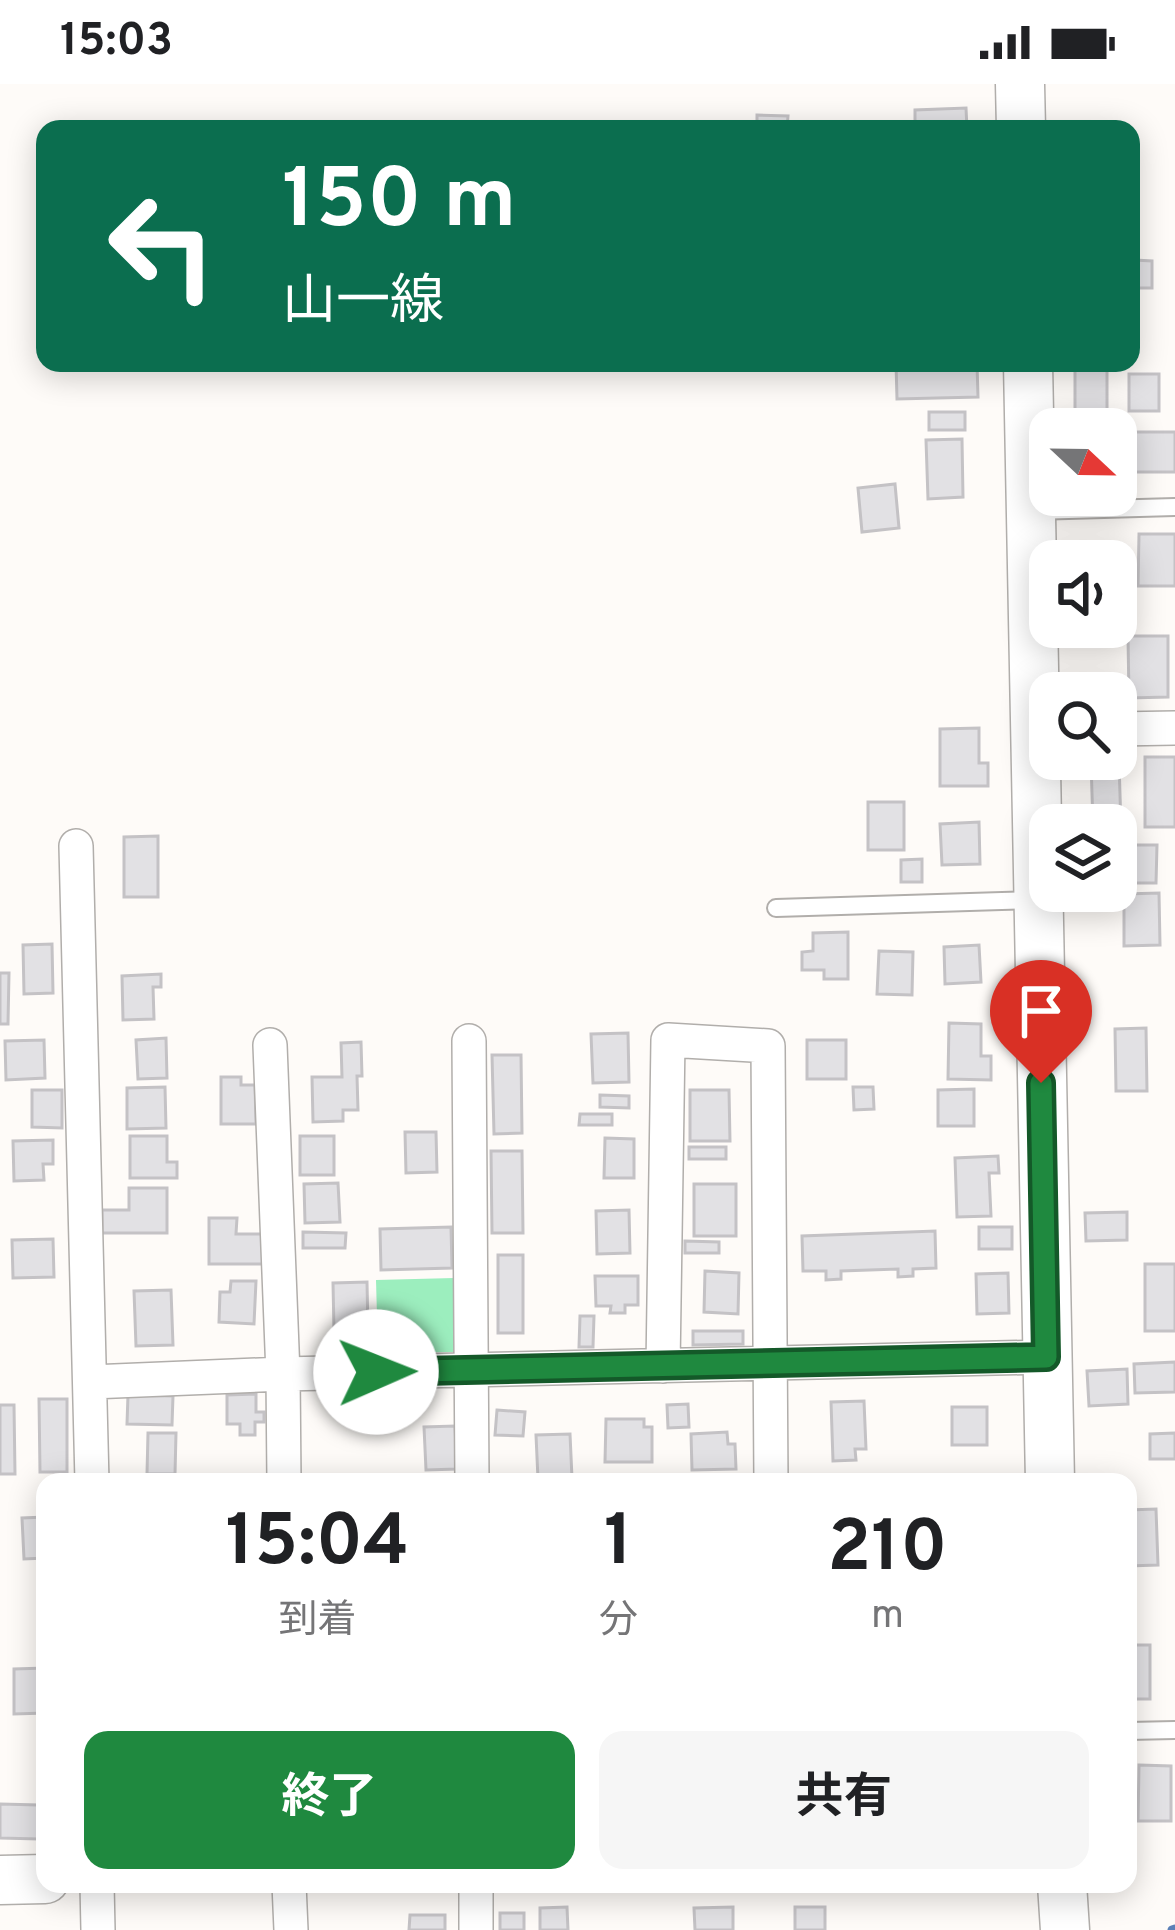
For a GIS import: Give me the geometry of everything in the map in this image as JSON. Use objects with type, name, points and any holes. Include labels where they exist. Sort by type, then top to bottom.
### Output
[{"type":"street","points":[[1020,84],[1022,120]]},
{"type":"street","points":[[1028,372],[1030,408]]},
{"type":"street","points":[[1033,516],[1040,672]]},
{"type":"street","points":[[1137,729],[1175,728]]},
{"type":"street","points":[[76,846],[92,1473]]},
{"type":"street","points":[[1037,912],[1050,1473]]},
{"type":"street","points":[[663,1366],[668,1040],[768,1046],[771,1473]]},
{"type":"street","points":[[470,1041],[472,1473]]},
{"type":"street","points":[[271,1045],[284,1473]]},
{"type":"street","points":[[91,1382],[1046,1357]]},
{"type":"street","points":[[0,1880],[36,1879]]},
{"type":"street","points":[[98,1893],[98,1930]]},
{"type":"street","points":[[289,1893],[291,1930]]},
{"type":"street","points":[[476,1893],[476,1930]]},
{"type":"street","points":[[1063,1893],[1065,1930]]},
{"type":"lane","points":[[1137,508],[1175,507]]},
{"type":"lane","points":[[776,908],[1029,900]]},
{"type":"lane","points":[[1137,1731],[1175,1730]]},
{"type":"green space","points":[[454,1278],[455,1352],[378,1353],[376,1280]]},
{"type":"building","points":[[966,108],[967,120],[915,120],[915,110]]},
{"type":"building","points":[[757,115],[788,116],[788,120],[757,120]]},
{"type":"building","points":[[1140,260],[1152,261],[1152,288],[1140,288]]},
{"type":"building","points":[[896,372],[977,372],[978,397],[897,399]]},
{"type":"building","points":[[1075,372],[1107,372],[1107,408],[1075,408]]},
{"type":"building","points":[[1129,374],[1159,374],[1159,411],[1129,408]]},
{"type":"building","points":[[929,412],[965,412],[965,430],[929,430]]},
{"type":"building","points":[[1137,432],[1175,432],[1175,472],[1137,472]]},
{"type":"building","points":[[962,439],[963,497],[928,499],[926,440]]},
{"type":"building","points":[[895,484],[899,528],[862,532],[858,488]]},
{"type":"building","points":[[1139,534],[1175,534],[1175,586],[1138,586]]},
{"type":"building","points":[[1137,636],[1168,636],[1168,697],[1137,698],[1137,672],[1129,672],[1128,648],[1137,648]]},
{"type":"building","points":[[979,728],[979,763],[988,763],[988,786],[940,786],[940,729]]},
{"type":"building","points":[[1145,757],[1175,757],[1175,827],[1145,827]]},
{"type":"building","points":[[1092,780],[1120,780],[1120,804],[1092,804]]},
{"type":"building","points":[[868,802],[904,802],[904,850],[868,850]]},
{"type":"building","points":[[979,822],[980,864],[942,865],[940,824]]},
{"type":"building","points":[[158,836],[158,897],[124,897],[124,837]]},
{"type":"building","points":[[1137,845],[1157,845],[1156,883],[1137,883]]},
{"type":"building","points":[[922,859],[922,882],[901,882],[901,860]]},
{"type":"building","points":[[1159,893],[1160,945],[1124,946],[1124,912],[1137,912],[1137,894]]},
{"type":"building","points":[[848,932],[848,979],[824,979],[824,970],[802,970],[802,952],[813,951],[813,933]]},
{"type":"building","points":[[52,944],[53,993],[24,994],[23,945]]},
{"type":"building","points":[[979,945],[981,982],[945,984],[944,947]]},
{"type":"building","points":[[879,951],[913,952],[912,995],[877,994]]},
{"type":"building","points":[[0,973],[9,973],[8,1024],[0,1024]]},
{"type":"building","points":[[161,974],[161,987],[153,987],[154,1019],[123,1020],[122,976]]},
{"type":"building","points":[[949,1023],[981,1024],[981,1056],[991,1056],[991,1080],[948,1079]]},
{"type":"building","points":[[1146,1028],[1147,1091],[1116,1091],[1115,1029]]},
{"type":"building","points":[[628,1033],[629,1082],[593,1083],[591,1034]]},
{"type":"building","points":[[166,1038],[167,1078],[138,1079],[136,1040]]},
{"type":"building","points":[[44,1040],[45,1078],[6,1080],[5,1041]]},
{"type":"building","points":[[807,1040],[846,1040],[846,1079],[807,1079]]},
{"type":"building","points":[[361,1042],[358,1110],[343,1110],[343,1121],[313,1122],[312,1077],[342,1077],[341,1043]]},
{"type":"building","points":[[492,1055],[521,1055],[522,1133],[494,1134]]},
{"type":"building","points":[[221,1077],[241,1077],[241,1085],[255,1085],[256,1124],[221,1124]]},
{"type":"building","points":[[165,1087],[166,1128],[127,1129],[127,1088]]},
{"type":"building","points":[[853,1087],[873,1087],[874,1109],[854,1110]]},
{"type":"building","points":[[974,1089],[974,1126],[938,1126],[938,1090]]},
{"type":"building","points":[[32,1090],[62,1090],[62,1128],[32,1127]]},
{"type":"building","points":[[690,1090],[729,1090],[730,1141],[690,1141]]},
{"type":"building","points":[[600,1095],[629,1096],[629,1108],[600,1107]]},
{"type":"building","points":[[580,1114],[612,1114],[612,1125],[579,1125]]},
{"type":"building","points":[[405,1132],[436,1132],[437,1172],[406,1173]]},
{"type":"building","points":[[130,1136],[167,1136],[167,1162],[177,1162],[177,1178],[130,1178]]},
{"type":"building","points":[[300,1136],[334,1136],[334,1175],[300,1175]]},
{"type":"building","points":[[605,1138],[634,1139],[634,1178],[604,1178]]},
{"type":"building","points":[[53,1140],[53,1164],[43,1164],[44,1180],[14,1181],[13,1141]]},
{"type":"building","points":[[689,1147],[726,1147],[726,1159],[689,1159]]},
{"type":"building","points":[[491,1151],[522,1151],[523,1233],[492,1233]]},
{"type":"building","points":[[998,1156],[999,1173],[989,1173],[991,1216],[957,1217],[955,1158]]},
{"type":"building","points":[[338,1183],[340,1222],[305,1223],[304,1184]]},
{"type":"building","points":[[694,1184],[736,1184],[736,1236],[694,1236]]},
{"type":"building","points":[[129,1188],[167,1188],[167,1233],[102,1233],[102,1210],[129,1210]]},
{"type":"building","points":[[629,1210],[630,1253],[597,1254],[596,1211]]},
{"type":"building","points":[[1127,1212],[1127,1240],[1086,1241],[1085,1213]]},
{"type":"building","points":[[209,1218],[237,1218],[236,1234],[267,1234],[267,1264],[209,1264]]},
{"type":"building","points":[[451,1227],[452,1268],[381,1270],[380,1229]]},
{"type":"building","points":[[979,1227],[1012,1227],[1012,1249],[979,1249]]},
{"type":"building","points":[[935,1231],[936,1268],[913,1269],[913,1276],[898,1277],[898,1269],[841,1271],[841,1279],[826,1280],[826,1271],[803,1271],[802,1236]]},
{"type":"building","points":[[303,1232],[346,1233],[345,1248],[303,1248]]},
{"type":"building","points":[[53,1239],[54,1277],[13,1278],[12,1240]]},
{"type":"building","points":[[685,1241],[719,1242],[719,1253],[685,1253]]},
{"type":"building","points":[[498,1255],[523,1255],[523,1333],[498,1333]]},
{"type":"building","points":[[1145,1264],[1175,1264],[1175,1331],[1145,1331]]},
{"type":"building","points":[[705,1271],[739,1273],[738,1314],[704,1312]]},
{"type":"building","points":[[1008,1273],[1009,1313],[977,1314],[976,1274]]},
{"type":"building","points":[[595,1276],[638,1276],[638,1305],[625,1305],[625,1313],[596,1306]]},
{"type":"building","points":[[231,1281],[256,1281],[254,1324],[219,1322],[220,1292],[230,1292]]},
{"type":"building","points":[[367,1282],[368,1330],[334,1331],[333,1283]]},
{"type":"building","points":[[171,1290],[173,1345],[136,1346],[134,1291]]},
{"type":"building","points":[[580,1316],[594,1316],[593,1347],[579,1347]]},
{"type":"building","points":[[693,1331],[743,1331],[743,1344],[693,1345]]},
{"type":"building","points":[[1175,1362],[1175,1392],[1135,1393],[1134,1364]]},
{"type":"building","points":[[1127,1369],[1128,1404],[1089,1406],[1087,1371]]},
{"type":"building","points":[[256,1394],[256,1412],[264,1412],[264,1422],[255,1422],[255,1435],[240,1435],[240,1424],[227,1424],[227,1395]]},
{"type":"building","points":[[128,1395],[173,1396],[172,1425],[127,1424]]},
{"type":"building","points":[[39,1399],[67,1399],[67,1472],[40,1472]]},
{"type":"building","points":[[864,1401],[866,1449],[855,1449],[856,1460],[833,1461],[831,1402]]},
{"type":"building","points":[[688,1404],[689,1427],[668,1428],[667,1405]]},
{"type":"building","points":[[0,1405],[14,1405],[15,1474],[0,1474]]},
{"type":"building","points":[[952,1407],[987,1407],[987,1445],[952,1445]]},
{"type":"building","points":[[497,1410],[525,1412],[523,1436],[495,1435]]},
{"type":"building","points":[[606,1419],[644,1419],[644,1427],[652,1427],[652,1462],[605,1462]]},
{"type":"building","points":[[455,1426],[457,1469],[426,1470],[424,1427]]},
{"type":"building","points":[[727,1432],[728,1444],[735,1444],[736,1469],[692,1470],[691,1434]]},
{"type":"building","points":[[148,1433],[176,1433],[175,1473],[147,1473]]},
{"type":"building","points":[[1175,1433],[1175,1459],[1150,1459],[1150,1434]]},
{"type":"building","points":[[570,1434],[572,1473],[538,1473],[536,1435]]},
{"type":"building","points":[[1156,1509],[1158,1565],[1137,1566],[1137,1510]]},
{"type":"building","points":[[36,1517],[36,1558],[24,1559],[22,1518]]},
{"type":"building","points":[[1137,1645],[1150,1645],[1150,1699],[1137,1699]]},
{"type":"building","points":[[36,1668],[36,1713],[14,1714],[14,1669]]},
{"type":"building","points":[[1139,1765],[1171,1766],[1171,1821],[1138,1821]]},
{"type":"building","points":[[0,1804],[36,1805],[36,1839],[0,1838]]},
{"type":"building","points":[[567,1907],[568,1930],[540,1930],[540,1908]]},
{"type":"building","points":[[733,1907],[733,1930],[695,1930],[694,1908]]},
{"type":"building","points":[[795,1907],[825,1907],[825,1930],[795,1930]]},
{"type":"building","points":[[500,1913],[524,1913],[524,1930],[500,1930]]},
{"type":"building","points":[[410,1915],[445,1915],[445,1930],[409,1930]]},
{"type":"route","points":[[376,1372],[1046,1357],[1041,1083]]}]
